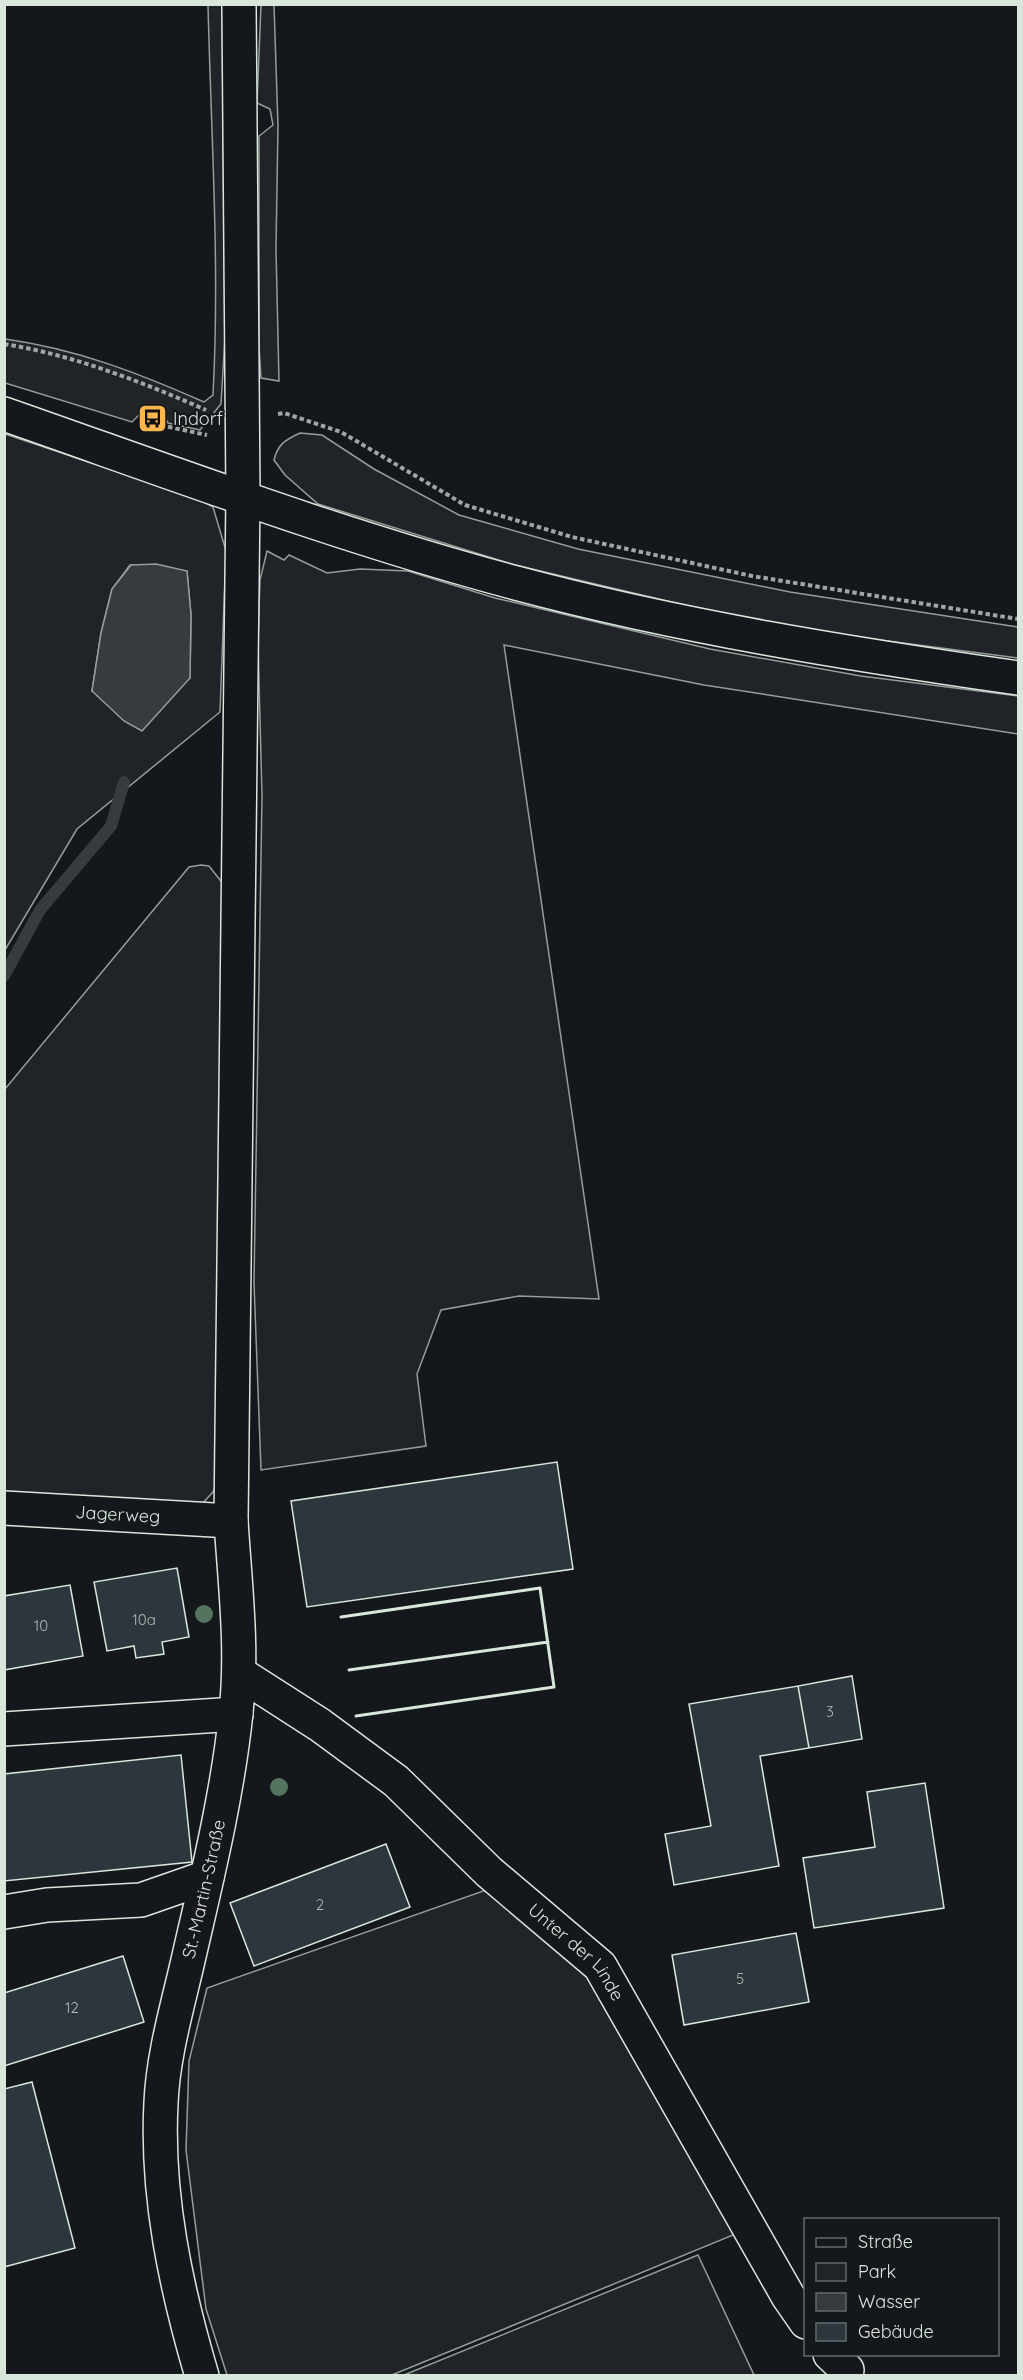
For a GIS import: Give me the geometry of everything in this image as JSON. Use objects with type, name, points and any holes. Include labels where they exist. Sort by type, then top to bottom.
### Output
[{"type":"street","name":"St.-Martin-Straße","points":[[202,2376],[185,2318],[161,2182],[161,2102],[169,2042],[207,1877],[236,1714],[239,1673],[231,1521],[243,496],[230,416],[239,4]]},
{"type":"street","points":[[4,414],[417,554],[609,606],[749,635],[1018,678]]},
{"type":"street","name":"Jagerweg","points":[[4,1508],[231,1521]]},
{"type":"street","name":"Unter der Linde","points":[[239,1673],[320,1725],[396,1781],[489,1872],[600,1966],[788,2296],[804,2319]]},
{"type":"street","points":[[4,1729],[236,1714]]},
{"type":"street","points":[[4,1912],[47,1905],[141,1900],[207,1877]]},
{"type":"path","points":[[4,344],[73,361],[148,385],[230,416],[284,413],[341,432],[465,505],[572,537],[752,576],[1018,619]]},
{"type":"path","points":[[146,422],[207,435],[230,416]]},
{"type":"green space","points":[[208,5],[222,5],[225,337],[221,404],[200,430],[168,423],[163,415],[144,410],[132,422],[5,383],[5,339],[32,343],[107,363],[204,402],[213,395],[216,297]]},
{"type":"green space","points":[[261,5],[274,5],[278,126],[276,249],[279,381],[261,378],[259,346],[259,136],[273,125],[270,109],[257,103]]},
{"type":"green space","points":[[300,433],[322,435],[374,469],[459,515],[578,549],[790,592],[1018,627],[1018,658],[849,636],[684,605],[515,565],[318,504],[285,475],[274,460],[283,443]]},
{"type":"green space","points":[[5,434],[197,498],[213,507],[226,551],[220,712],[77,829],[5,950]],"holes":[[[130,565],[187,571],[191,615],[190,678],[92,691],[101,633],[112,589]]]},
{"type":"green space","points":[[267,551],[284,560],[289,555],[327,573],[360,569],[408,571],[495,598],[710,649],[861,676],[1018,696],[1018,734],[704,685],[504,645],[599,1299],[519,1296],[441,1310],[417,1374],[426,1446],[261,1470],[254,1283],[262,796],[258,641],[260,580]]},
{"type":"green space","points":[[209,866],[224,885],[217,1482],[213,1492],[201,1505],[5,1497],[5,1089],[189,867]]},
{"type":"green space","points":[[486,1890],[591,1975],[738,2233],[392,2375],[227,2375],[206,2309],[186,2150],[189,2061],[207,1988]]},
{"type":"green space","points":[[698,2255],[754,2375],[404,2375]]},
{"type":"water","points":[[156,564],[187,571],[191,615],[190,678],[142,731],[124,721],[92,691],[101,633],[112,589],[131,565]]},
{"type":"building","points":[[557,1462],[573,1569],[307,1607],[291,1501]]},
{"type":"building","points":[[177,1568],[189,1637],[162,1642],[164,1654],[136,1658],[134,1646],[107,1651],[94,1582]]},
{"type":"building","points":[[70,1585],[83,1656],[4,1670],[4,1596]]},
{"type":"building","points":[[852,1676],[862,1739],[809,1748],[798,1686]]},
{"type":"building","points":[[798,1686],[809,1748],[760,1756],[779,1866],[674,1885],[665,1834],[711,1826],[689,1704]]},
{"type":"building","points":[[181,1755],[192,1862],[4,1881],[4,1774]]},
{"type":"building","points":[[925,1783],[944,1908],[814,1928],[803,1858],[875,1847],[867,1792]]},
{"type":"building","points":[[386,1844],[410,1907],[254,1966],[230,1903]]},
{"type":"building","points":[[796,1933],[809,2002],[684,2025],[672,1955]]},
{"type":"building","points":[[123,1956],[144,2022],[4,2066],[4,1993]]},
{"type":"building","points":[[32,2082],[75,2248],[4,2267],[4,2089]]},
{"type":"waterway","points":[[4,976],[40,910],[111,826],[124,782]]},
{"type":"wall","points":[[341,1617],[540,1588],[554,1687],[356,1716]]},
{"type":"wall","points":[[349,1670],[548,1642]]},
{"type":"place","name":"Indorf","points":[[152,419]]}]
